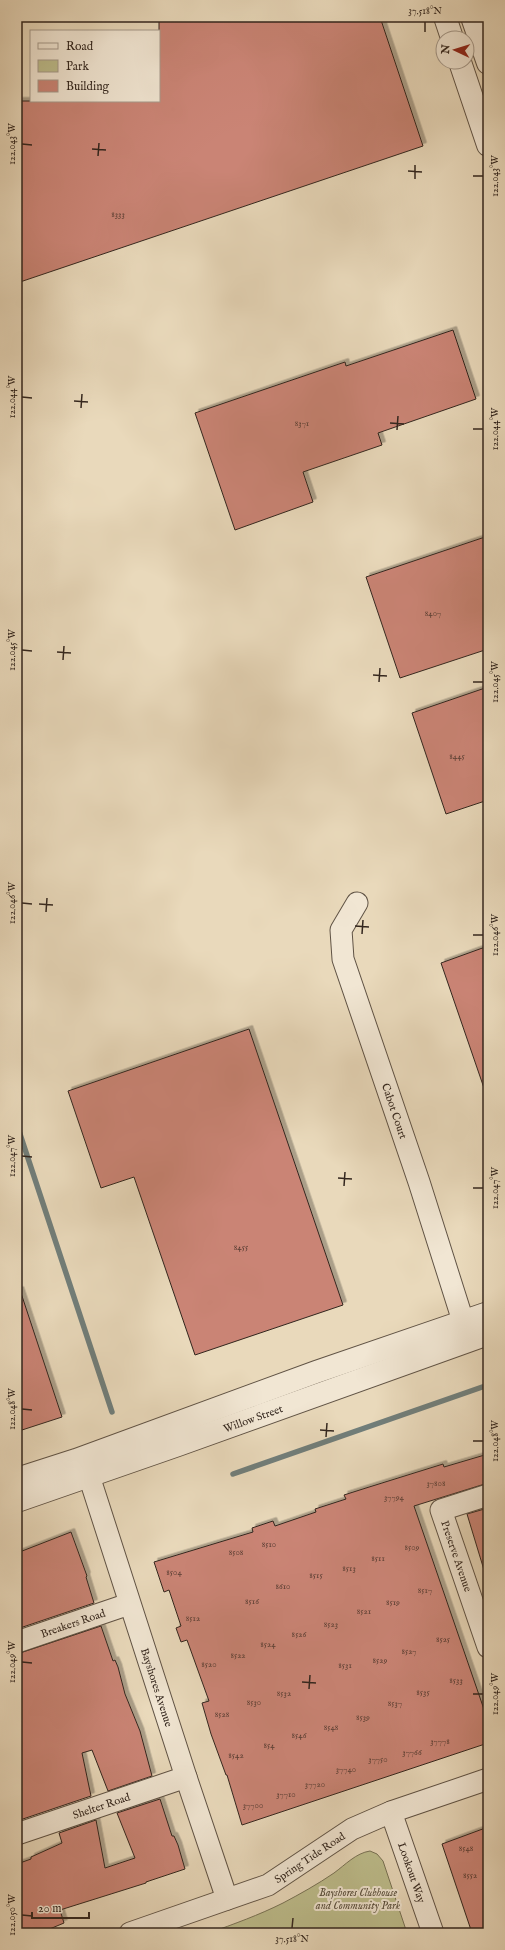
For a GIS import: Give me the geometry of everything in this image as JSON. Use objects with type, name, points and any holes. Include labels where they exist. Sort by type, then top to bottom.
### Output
[{"type":"street","points":[[445,17],[449,30]]},
{"type":"street","points":[[472,17],[488,62]]},
{"type":"street","points":[[463,70],[488,145]]},
{"type":"street","name":"Cabot Court","points":[[358,903],[341,930],[343,959],[419,1182],[463,1321]]},
{"type":"street","name":"Willow Street","points":[[17,1479],[76,1460],[316,1372],[488,1313]]},
{"type":"street","name":"Willow Street","points":[[17,1501],[488,1334]]},
{"type":"street","name":"Bayshores Avenue","points":[[89,1476],[129,1604],[227,1899]]},
{"type":"street","name":"Preserve Avenue","points":[[488,1495],[442,1510],[488,1647]]},
{"type":"street","name":"Breakers Road","points":[[17,1642],[129,1604]]},
{"type":"street","name":"Shelter Road","points":[[17,1834],[186,1777]]},
{"type":"street","name":"Spring Tide Road","points":[[130,1933],[268,1885],[352,1829],[392,1812],[488,1779]]},
{"type":"street","name":"Lookout Way","points":[[392,1812],[433,1933]]},
{"type":"green space","name":"Bayshores Clubhouse and Community Park","points":[[370,1851],[377,1854],[383,1861],[407,1933],[209,1933],[283,1903],[328,1877],[360,1854]]},
{"type":"building","points":[[159,17],[380,17],[423,146],[17,283],[17,101],[160,102]]},
{"type":"building","points":[[453,330],[476,399],[378,433],[382,445],[303,472],[313,502],[235,530],[195,413],[345,362],[346,366]]},
{"type":"building","points":[[488,536],[488,649],[400,678],[366,577]]},
{"type":"building","points":[[488,687],[488,800],[446,814],[412,713]]},
{"type":"building","points":[[488,946],[488,1091],[485,1091],[441,963]]},
{"type":"building","points":[[249,1029],[343,1305],[195,1355],[134,1177],[101,1188],[68,1091]]},
{"type":"building","points":[[20,1290],[62,1417],[22,1430],[17,1414],[17,1291]]},
{"type":"building","points":[[488,1454],[488,1483],[414,1506],[488,1721],[488,1743],[242,1825],[227,1775],[211,1734],[202,1703],[209,1701],[187,1640],[181,1642],[176,1628],[181,1626],[169,1590],[164,1592],[154,1562],[253,1532],[252,1528],[273,1521],[275,1526],[316,1512],[315,1509],[346,1499],[344,1495],[443,1464],[444,1467]]},
{"type":"building","points":[[488,1508],[488,1570],[484,1570],[467,1514]]},
{"type":"building","points":[[71,1532],[87,1576],[86,1577],[94,1603],[17,1629],[17,1553]]},
{"type":"building","points":[[101,1626],[113,1661],[115,1660],[118,1667],[125,1694],[140,1731],[152,1776],[108,1791],[92,1750],[82,1753],[91,1796],[17,1821],[17,1654]]},
{"type":"building","points":[[160,1799],[172,1836],[174,1836],[178,1845],[185,1869],[60,1910],[64,1923],[40,1933],[17,1933],[17,1864],[31,1859],[31,1857],[62,1843],[59,1833],[96,1820],[105,1868],[135,1858],[117,1813]]},
{"type":"building","points":[[488,1827],[488,1933],[472,1933],[442,1844]]},
{"type":"waterway","points":[[17,1125],[112,1412]]},
{"type":"waterway","points":[[233,1474],[488,1385]]}]
